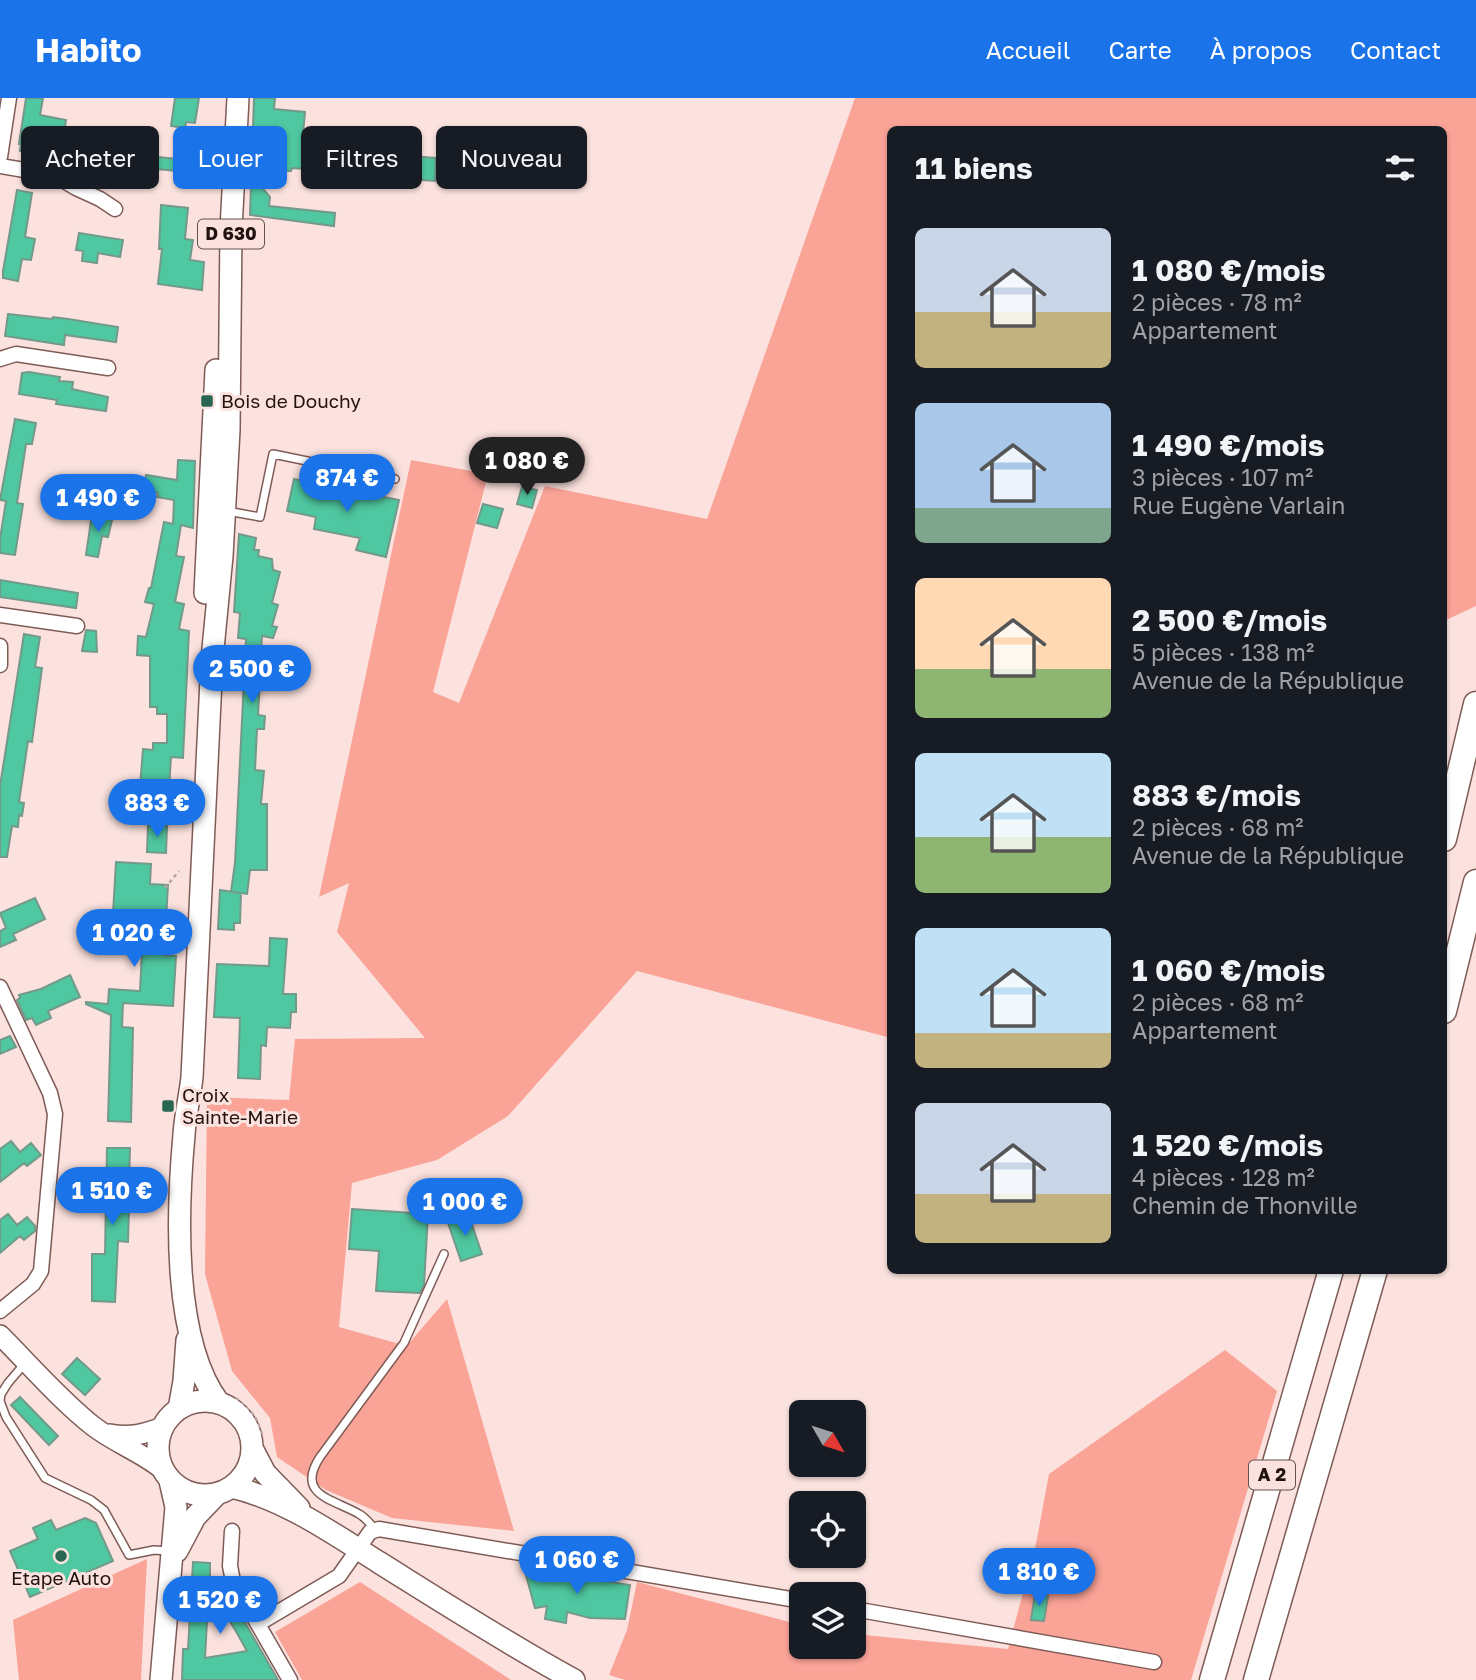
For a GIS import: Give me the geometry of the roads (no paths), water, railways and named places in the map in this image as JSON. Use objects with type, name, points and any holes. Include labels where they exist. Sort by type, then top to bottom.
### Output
[{"type":"highway","points":[[1447,826],[1476,704]]},
{"type":"highway","points":[[1447,999],[1476,882]]},
{"type":"highway","name":"A 2","points":[[1212,1680],[1330,1274]]},
{"type":"highway","name":"A 2","points":[[1256,1680],[1374,1274]]},
{"type":"main road","name":"D 630","points":[[179,1409],[184,1381],[187,1320],[180,1248],[184,1133],[192,1077],[191,813],[212,659],[228,98]]},
{"type":"main road","name":"D 630","points":[[217,511],[229,413],[231,229],[238,98]]},
{"type":"main road","name":"D 630","points":[[187,1320],[204,1379],[225,1399]]},
{"type":"main road","points":[[0,1335],[68,1403],[102,1432],[166,1475],[179,1488],[194,1495],[225,1491],[260,1495],[310,1519],[516,1648],[574,1680]]},
{"type":"main road","points":[[163,1675],[176,1507],[158,1445],[163,1427],[179,1409],[195,1402],[225,1399],[258,1444],[261,1467],[310,1519]]},
{"type":"main road","points":[[102,1432],[132,1436],[163,1427]]},
{"type":"main road","points":[[170,1560],[195,1517],[247,1470],[258,1444]]},
{"type":"street","points":[[0,157],[9,98]]},
{"type":"street","points":[[0,166],[54,175],[84,193],[100,198],[115,209]]},
{"type":"street","points":[[0,359],[16,354],[108,368]]},
{"type":"street","points":[[0,615],[77,626]]},
{"type":"street","points":[[0,646],[0,665]]},
{"type":"street","points":[[0,987],[50,1093],[55,1114],[41,1271],[33,1284],[0,1311]]},
{"type":"street","points":[[258,1624],[333,1580],[345,1569],[375,1530],[789,1599]]},
{"type":"street","points":[[232,1531],[231,1574],[290,1680]]},
{"type":"street","points":[[866,1611],[1154,1662]]},
{"type":"lane","points":[[217,511],[260,517],[272,454],[395,479]]},
{"type":"lane","points":[[375,1530],[361,1515],[319,1494],[311,1475],[320,1457],[408,1336],[444,1254]]},
{"type":"lane","points":[[27,1362],[0,1394],[0,1401],[6,1417],[45,1478],[91,1500],[104,1510],[129,1555],[154,1550],[170,1560]]},
{"type":"place","name":"Bois de Douchy","points":[[207,401]]},
{"type":"place","name":"Croix Sainte-Marie","points":[[168,1106]]},
{"type":"place","name":"Etape Auto","points":[[61,1556]]}]
